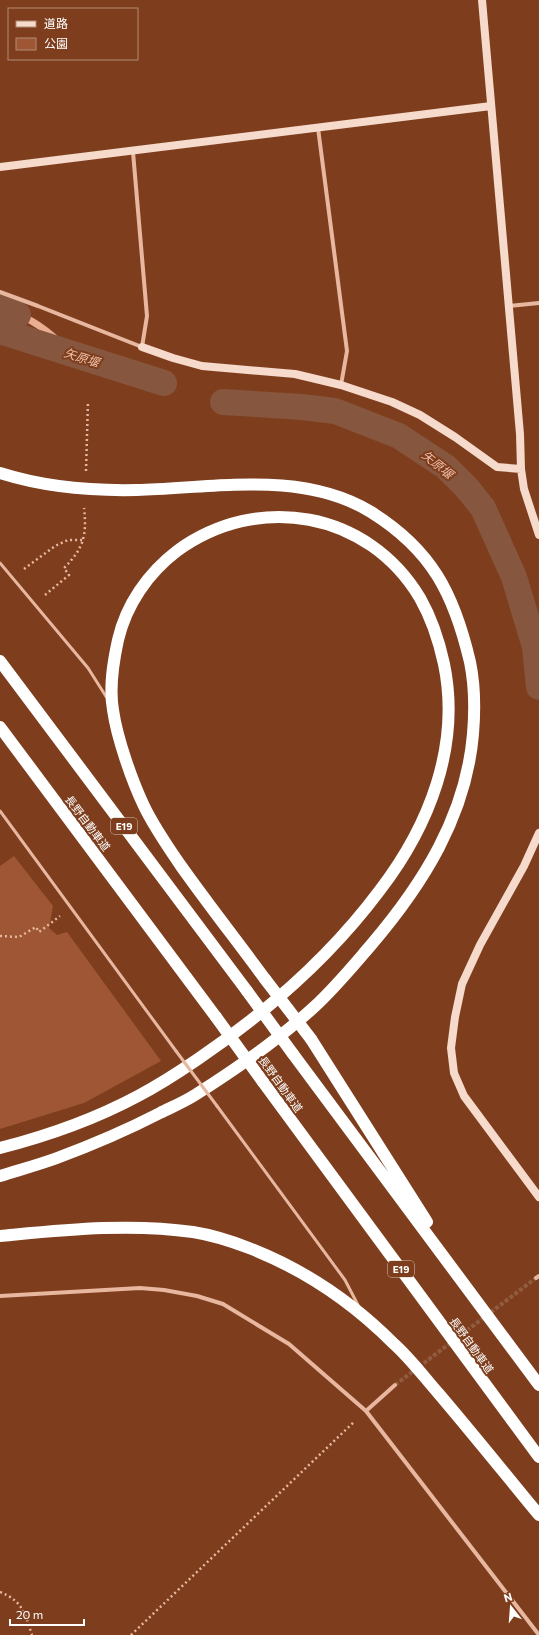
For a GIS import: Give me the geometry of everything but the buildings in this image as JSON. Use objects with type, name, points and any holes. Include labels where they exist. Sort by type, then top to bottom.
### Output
[{"type":"highway","points":[[0,473],[42,484],[96,489],[136,490],[245,484],[284,486],[316,491],[337,497],[371,512],[400,534],[423,555],[442,580],[455,609],[465,641],[473,677],[475,712],[472,747],[466,780],[455,815],[419,884],[392,921],[340,981],[310,1010],[260,1051],[193,1096],[112,1136],[56,1159],[0,1176]]},
{"type":"highway","points":[[0,1148],[34,1139],[85,1120],[138,1096],[174,1075],[236,1033],[320,961],[344,935],[391,875],[411,844],[425,816],[436,788],[443,760],[447,733],[448,702],[446,675],[441,650],[430,619],[419,597],[387,558],[367,542],[339,528],[307,518],[276,516],[246,519],[217,528],[192,540],[168,558],[148,578],[132,601],[120,629],[114,659],[112,707],[117,731],[144,806],[166,844],[198,889],[265,979],[311,1039],[480,1305]]},
{"type":"highway","name":"E19","points":[[0,662],[247,991],[539,1385]]},
{"type":"highway","name":"長野自動車道","points":[[0,727],[216,1017],[539,1457]]},
{"type":"highway","points":[[0,1236],[114,1227],[155,1228],[194,1232],[232,1242],[273,1257],[328,1289],[363,1315],[394,1343],[454,1412],[539,1515]]},
{"type":"street","points":[[482,0],[510,306],[520,434],[521,469],[524,489],[536,516],[539,535]]},
{"type":"street","points":[[0,167],[133,152],[318,127],[491,106]]},
{"type":"street","points":[[318,127],[346,351],[341,385]]},
{"type":"street","points":[[133,152],[147,316],[142,346]]},
{"type":"street","points":[[0,292],[173,358],[202,366],[295,374],[341,385],[392,402],[420,415],[455,436],[497,467],[521,469]]},
{"type":"street","points":[[510,306],[539,303]]},
{"type":"street","points":[[539,833],[524,866],[480,945],[462,984],[455,1017],[451,1048],[454,1073],[464,1096],[539,1197]]},
{"type":"street","points":[[0,1296],[140,1288],[164,1290],[197,1296],[223,1304],[289,1344],[366,1411],[539,1635]]},
{"type":"street","points":[[366,1411],[395,1385]]},
{"type":"lane","points":[[0,563],[88,668],[100,684],[112,707]]},
{"type":"lane","points":[[0,811],[345,1280],[363,1315]]},
{"type":"path","points":[[86,474],[88,401]]},
{"type":"path","points":[[51,589],[69,575],[64,568],[76,556],[83,540],[86,526],[83,501]]},
{"type":"path","points":[[20,572],[55,546],[68,540],[83,540]]},
{"type":"path","points":[[0,936],[19,938],[36,927],[39,932],[64,913]]},
{"type":"path","points":[[131,1635],[366,1411]]},
{"type":"path","points":[[0,1592],[10,1596],[24,1610],[32,1635]]},
{"type":"green space","points":[[14,856],[53,906],[49,928],[57,935],[67,932],[161,1061],[84,1103],[0,1129],[0,866]]},
{"type":"waterway","points":[[0,307],[18,315]]},
{"type":"waterway","points":[[0,313],[14,314],[27,318],[48,332],[73,354]]},
{"type":"waterway","name":"矢原堰","points":[[0,331],[164,383]]},
{"type":"waterway","name":"矢原堰","points":[[223,402],[302,407],[335,411],[399,436],[446,467],[466,487],[483,508],[514,577],[535,647],[539,687]]},
{"type":"tunnel","points":[[395,1385],[536,1278]]}]
